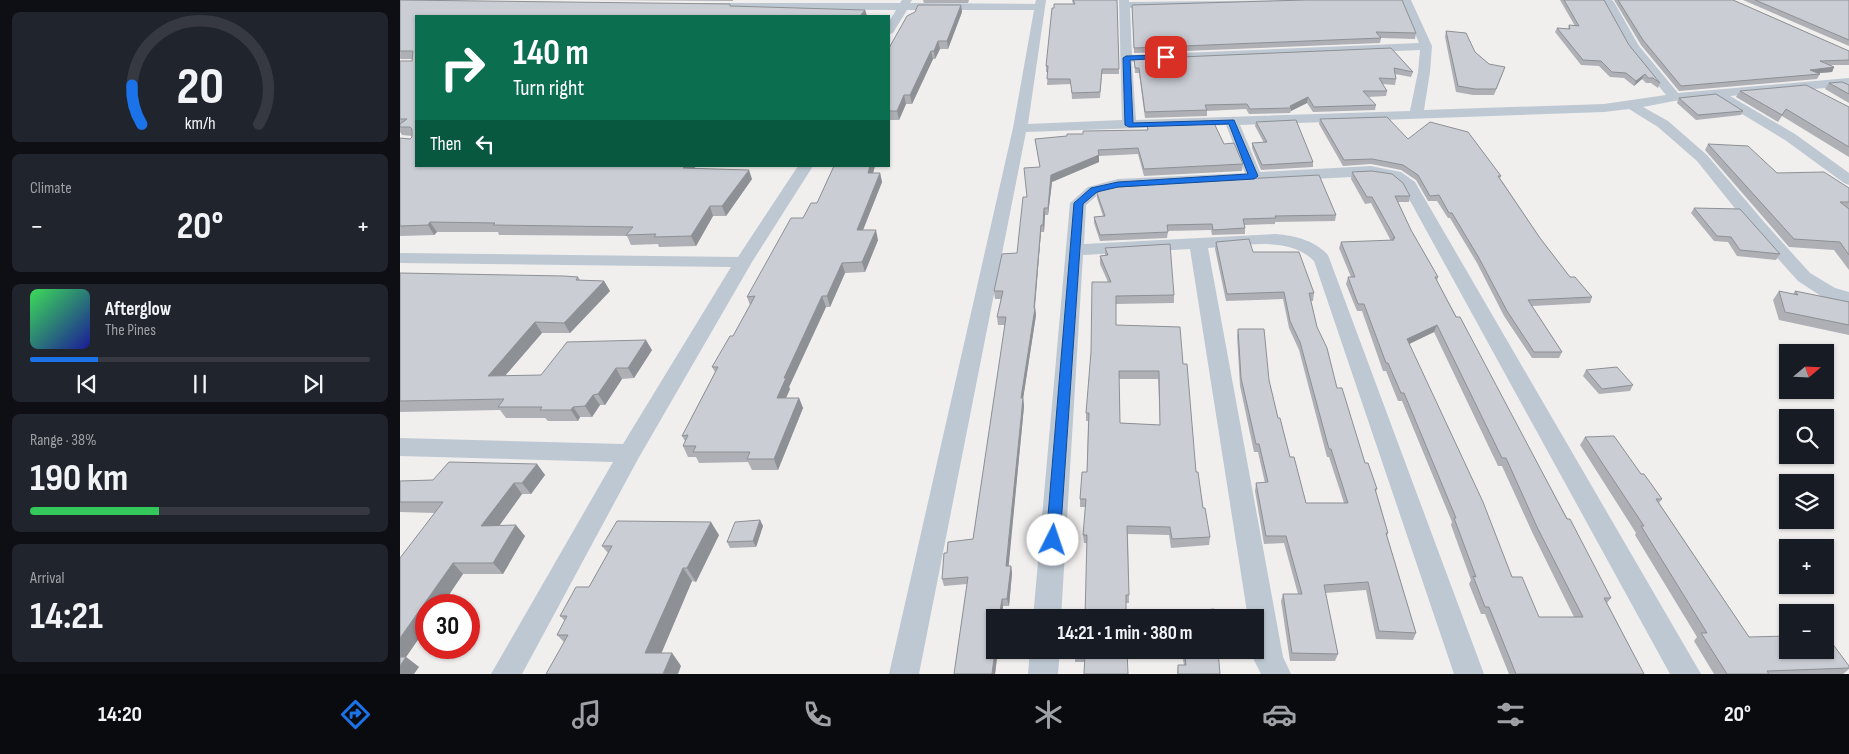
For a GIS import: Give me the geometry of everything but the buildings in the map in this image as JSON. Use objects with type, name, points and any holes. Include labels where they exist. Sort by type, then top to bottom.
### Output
[{"type":"street","points":[[1129,125],[1125,2],[1304,0]]},
{"type":"street","points":[[1406,0],[1426,46],[1424,72],[1416,115]]},
{"type":"street","points":[[1607,0],[1615,8],[1634,47],[1669,86],[1674,97]]},
{"type":"street","points":[[890,29],[905,4]]},
{"type":"street","points":[[696,6],[1040,4],[1020,128],[904,674]]},
{"type":"street","points":[[1126,58],[1426,46]]},
{"type":"street","points":[[1020,128],[1232,122],[1631,105],[1674,97],[1849,82]]},
{"type":"street","points":[[1805,86],[1827,98]]},
{"type":"street","points":[[1717,94],[1790,137],[1849,180]]},
{"type":"street","points":[[1631,105],[1663,124],[1702,158],[1759,227],[1804,277],[1828,292],[1849,298]]},
{"type":"street","points":[[1232,122],[1254,176]]},
{"type":"street","points":[[506,674],[630,453],[743,262],[805,167]]},
{"type":"street","points":[[1049,609],[1078,203],[1094,190],[1118,184],[1371,171],[1396,175],[1410,185],[1686,674]]},
{"type":"street","points":[[1075,250],[1276,239],[1306,245],[1322,259],[1469,674]]},
{"type":"street","points":[[1198,243],[1269,660],[1276,674]]},
{"type":"street","points":[[400,258],[743,262]]},
{"type":"street","points":[[400,446],[630,453]]},
{"type":"street","points":[[1043,674],[1044,659]]},
{"type":"route","points":[[1053,540],[1078,203],[1094,190],[1118,184],[1254,176],[1232,122],[1129,125],[1126,58],[1166,57]]}]
